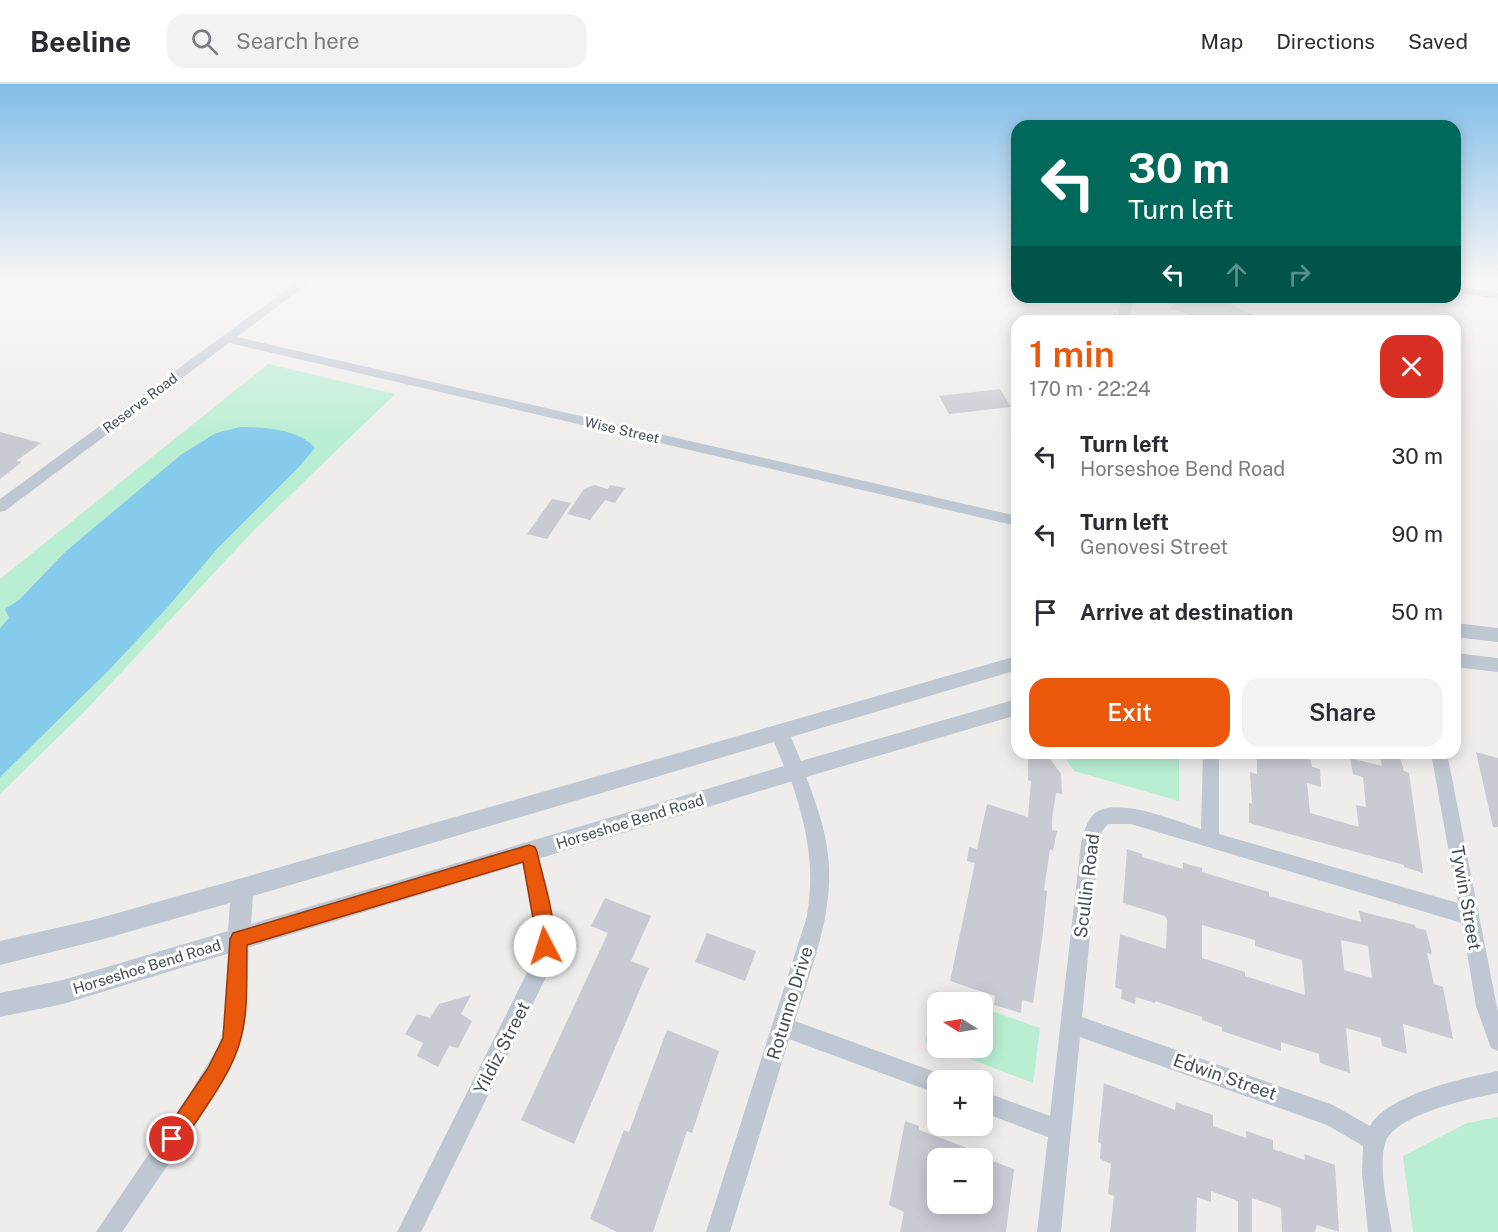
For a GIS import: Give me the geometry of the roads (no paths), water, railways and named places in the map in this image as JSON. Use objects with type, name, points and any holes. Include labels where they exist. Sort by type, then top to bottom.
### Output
[{"type":"street","name":"Reserve Road","points":[[0,507],[237,332]]},
{"type":"street","name":"Wise Street","points":[[227,339],[1011,520]]},
{"type":"street","points":[[1461,631],[1498,635]]},
{"type":"street","points":[[1461,661],[1498,665]]},
{"type":"street","points":[[0,953],[100,929],[242,889],[1011,665]]},
{"type":"street","name":"Horseshoe Bend Road","points":[[0,1005],[63,992],[796,771],[1011,709]]},
{"type":"street","points":[[779,732],[796,771]]},
{"type":"street","points":[[1210,839],[1211,759]]},
{"type":"street","name":"Tywin Street","points":[[1439,759],[1486,1006],[1498,1041]]},
{"type":"street","name":"Rotunno Drive","points":[[718,1232],[815,924],[821,888],[821,852],[817,831],[796,771]]},
{"type":"street","name":"Scullin Road","points":[[1049,1232],[1073,1024],[1090,844],[1095,824],[1106,815],[1122,814],[1470,916]]},
{"type":"street","name":"Yildiz Street","points":[[409,1232],[527,998],[542,963],[545,946],[544,926],[529,852]]},
{"type":"street","points":[[108,1232],[198,1101],[227,1051],[235,1024],[242,889]]},
{"type":"street","name":"Edwin Street","points":[[1073,1024],[1333,1116],[1374,1140]]},
{"type":"street","points":[[783,1027],[927,1080]]},
{"type":"street","points":[[1380,1232],[1374,1177],[1374,1140],[1378,1130],[1388,1121],[1425,1102],[1453,1092],[1498,1082]]},
{"type":"street","points":[[993,1105],[1060,1131]]},
{"type":"water","points":[[240,427],[280,430],[300,437],[315,448],[217,549],[167,608],[109,670],[0,777],[0,628],[9,618],[5,609],[20,599],[65,552],[182,454],[216,433]]}]
